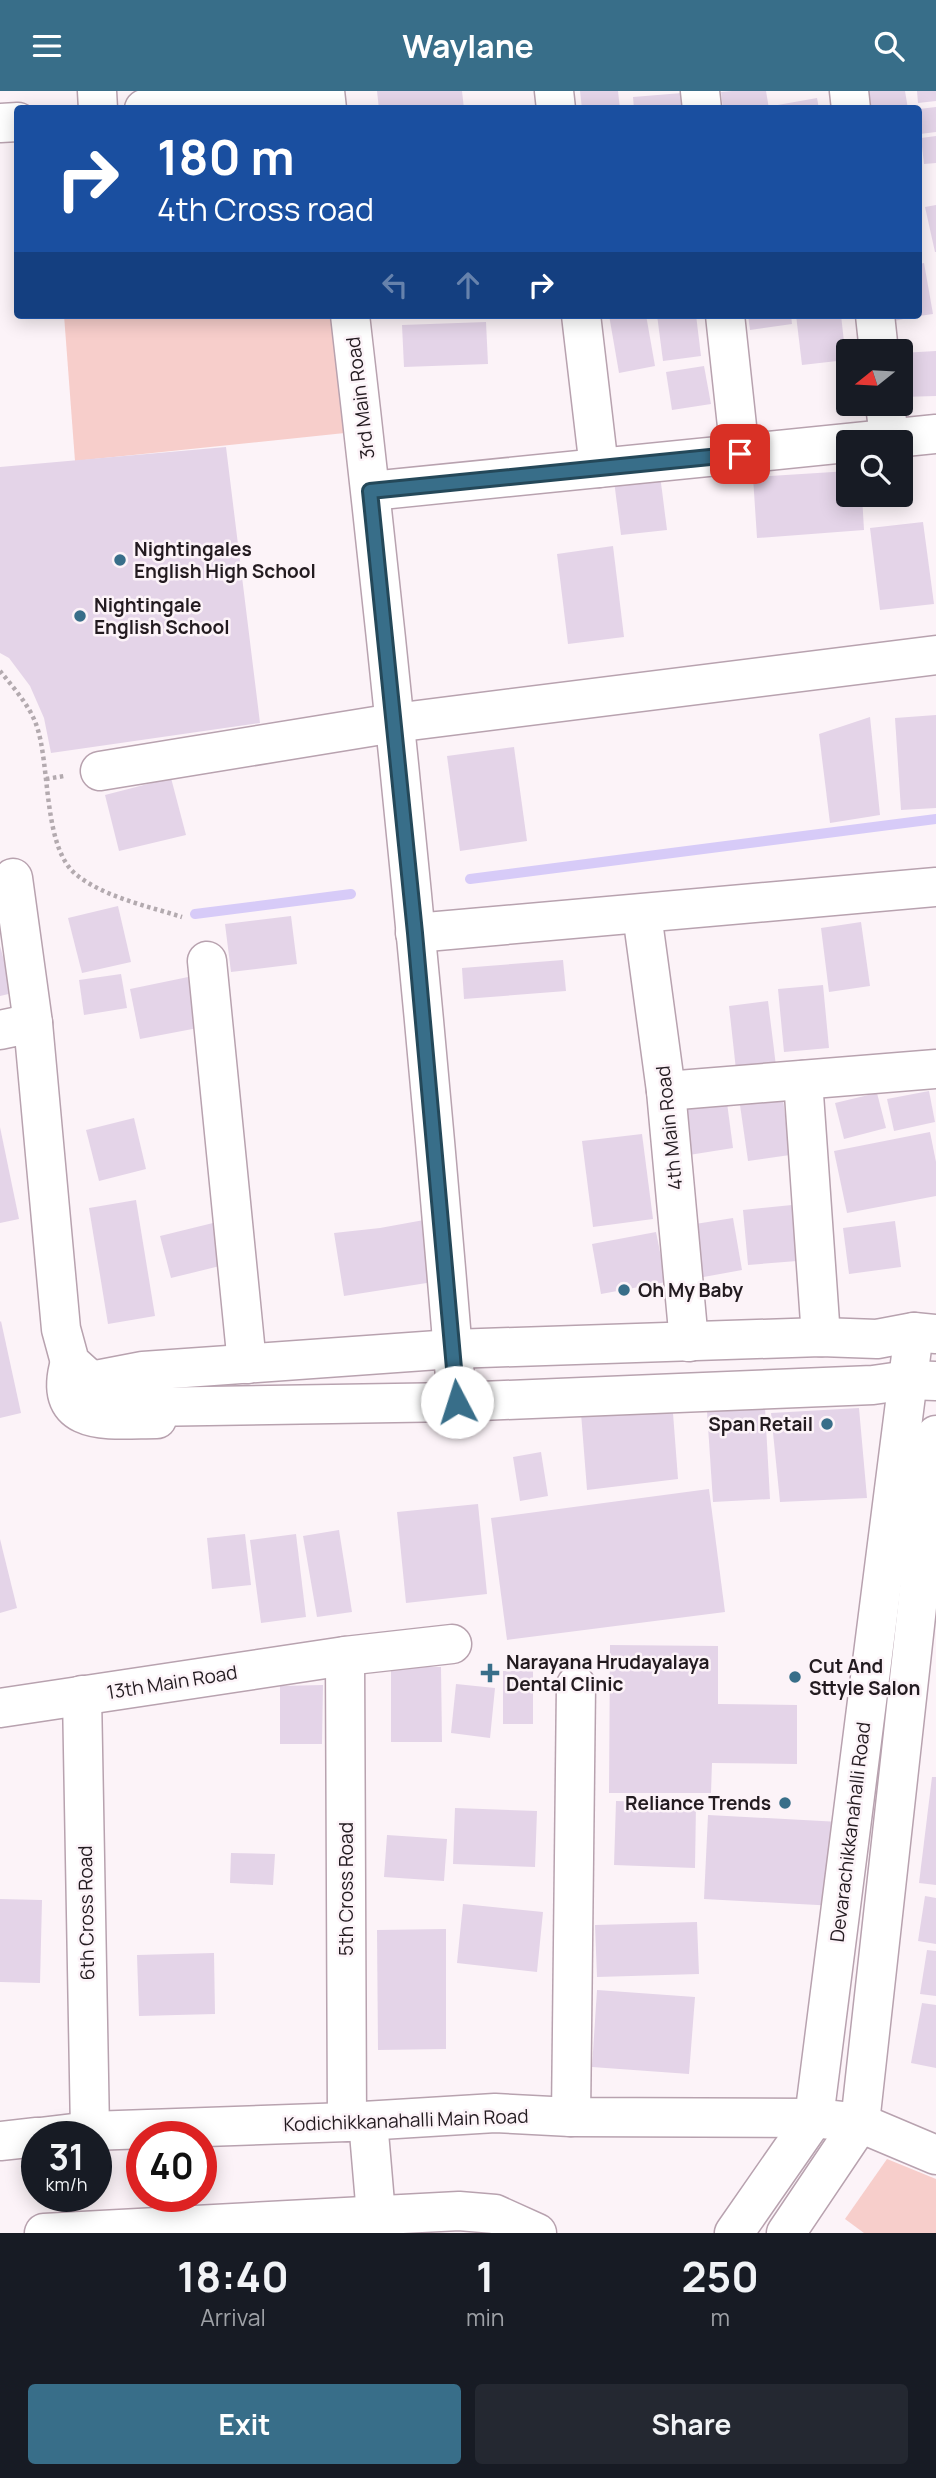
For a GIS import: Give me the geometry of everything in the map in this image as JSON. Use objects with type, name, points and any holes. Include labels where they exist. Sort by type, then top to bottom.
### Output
[{"type":"street","points":[[182,105],[316,91]]},
{"type":"street","name":"3rd Main Road","points":[[350,319],[415,933],[457,1402]]},
{"type":"street","points":[[580,319],[599,468]]},
{"type":"street","points":[[725,319],[740,454]]},
{"type":"street","points":[[875,319],[878,339]]},
{"type":"street","points":[[370,491],[740,454],[887,421],[936,434]]},
{"type":"street","points":[[100,771],[394,723],[936,656]]},
{"type":"street","points":[[13,878],[17,1026],[61,1329],[80,1372],[148,1399],[457,1402],[906,1382]]},
{"type":"street","points":[[415,933],[936,887]]},
{"type":"street","name":"4th Main Road","points":[[642,914],[666,1091],[689,1342]]},
{"type":"street","points":[[207,961],[247,1364]]},
{"type":"street","points":[[666,1091],[936,1069]]},
{"type":"street","points":[[803,1080],[821,1337]]},
{"type":"street","name":"Devarachikkanahalli Road","points":[[148,1399],[247,1364],[452,1349],[821,1337],[877,1339],[925,1333],[906,1382],[814,2118],[734,2233]]},
{"type":"street","points":[[80,1372],[64,1383],[69,1402],[81,1415],[100,1419],[148,1399]]},
{"type":"street","points":[[786,2233],[860,2123],[926,1620],[936,1435]]},
{"type":"street","name":"13th Main Road","points":[[0,1708],[345,1656],[452,1644]]},
{"type":"street","name":"5th Cross Road","points":[[345,1656],[358,2121],[371,2221]]},
{"type":"street","points":[[570,2117],[576,1685]]},
{"type":"street","name":"6th Cross Road","points":[[82,1695],[90,2121]]},
{"type":"street","name":"Kodichikkanahalli Main Road","points":[[112,2130],[495,2113],[570,2117],[814,2118]]},
{"type":"street","points":[[814,2118],[860,2123],[936,2155]]},
{"type":"street","name":"Kodichikkanahalli Main Road","points":[[0,2141],[21,2139]]},
{"type":"street","points":[[44,2233],[371,2221],[459,2211],[495,2214],[537,2233]]},
{"type":"path","points":[[0,671],[29,709],[36,726],[53,833],[60,851],[75,875],[106,892],[182,917]]},
{"type":"shaded area","points":[[64,319],[350,319],[364,431],[75,461]]},
{"type":"shaded area","points":[[887,2159],[936,2179],[936,2233],[864,2233],[845,2219]]},
{"type":"building","points":[[377,91],[462,91],[464,105],[379,105]]},
{"type":"building","points":[[580,91],[618,91],[620,105],[582,105]]},
{"type":"building","points":[[766,91],[768,105],[723,105],[721,92]]},
{"type":"building","points":[[864,91],[905,91],[907,105],[866,105]]},
{"type":"building","points":[[917,91],[936,91],[936,101],[918,103]]},
{"type":"building","points":[[682,93],[683,105],[634,105],[633,97]]},
{"type":"building","points":[[817,98],[818,105],[778,105]]},
{"type":"building","points":[[936,107],[936,132],[922,134],[922,109]]},
{"type":"building","points":[[936,136],[936,163],[924,164],[922,138]]},
{"type":"building","points":[[936,205],[936,252],[935,252],[925,207]]},
{"type":"building","points":[[922,263],[933,314],[922,316]]},
{"type":"building","points":[[610,319],[647,319],[655,366],[619,373]]},
{"type":"building","points":[[658,319],[696,319],[701,356],[663,361]]},
{"type":"building","points":[[749,319],[791,319],[792,324],[750,330]]},
{"type":"building","points":[[796,319],[841,319],[844,339],[836,339],[836,361],[802,365]]},
{"type":"building","points":[[486,322],[488,364],[404,367],[402,325]]},
{"type":"building","points":[[936,351],[936,396],[914,397],[914,352]]},
{"type":"building","points":[[704,366],[711,404],[672,410],[666,372]]},
{"type":"building","name":"Nightingales English High School","points":[[226,447],[260,723],[51,753],[44,718],[30,686],[9,658],[0,653],[0,467]]},
{"type":"building","points":[[836,472],[836,507],[863,507],[864,530],[757,538],[753,477]]},
{"type":"building","points":[[660,475],[667,530],[621,535],[614,481]]},
{"type":"building","points":[[923,522],[934,604],[880,610],[870,528]]},
{"type":"building","points":[[613,546],[624,637],[568,644],[557,554]]},
{"type":"building","points":[[936,715],[936,808],[901,810],[895,718]]},
{"type":"building","points":[[870,717],[880,815],[830,823],[819,734]]},
{"type":"building","points":[[514,747],[527,841],[460,851],[447,756]]},
{"type":"building","points":[[171,778],[186,835],[119,851],[105,795]]},
{"type":"building","points":[[118,906],[131,962],[82,973],[68,918]]},
{"type":"building","points":[[291,916],[297,964],[231,972],[225,924]]},
{"type":"building","points":[[861,922],[870,986],[829,992],[821,928]]},
{"type":"building","points":[[0,946],[13,993],[0,996]]},
{"type":"building","points":[[563,960],[566,991],[464,999],[462,968]]},
{"type":"building","points":[[121,974],[127,1008],[84,1015],[79,980]]},
{"type":"building","points":[[193,976],[203,1027],[140,1039],[130,989]]},
{"type":"building","points":[[823,985],[829,1048],[784,1052],[778,989]]},
{"type":"building","points":[[768,1001],[776,1066],[736,1070],[729,1006]]},
{"type":"building","points":[[929,1091],[935,1122],[894,1131],[887,1099]]},
{"type":"building","points":[[877,1093],[886,1128],[844,1139],[835,1103]]},
{"type":"building","points":[[726,1095],[733,1148],[689,1155],[681,1102]]},
{"type":"building","points":[[783,1099],[790,1155],[748,1161],[740,1105]]},
{"type":"building","points":[[134,1118],[146,1169],[99,1181],[86,1130]]},
{"type":"building","points":[[0,1127],[19,1219],[0,1223]]},
{"type":"building","points":[[930,1132],[936,1162],[936,1196],[847,1213],[834,1151]]},
{"type":"building","points":[[642,1134],[653,1219],[593,1227],[582,1141]]},
{"type":"building","points":[[136,1200],[155,1316],[108,1324],[89,1208]]},
{"type":"building","points":[[792,1205],[797,1261],[748,1265],[743,1210]]},
{"type":"building","points":[[733,1218],[742,1270],[698,1278],[689,1225]]},
{"type":"building","points":[[424,1220],[433,1282],[344,1296],[334,1233]]},
{"type":"building","points":[[895,1221],[901,1267],[849,1274],[843,1228]]},
{"type":"building","points":[[213,1223],[224,1265],[171,1278],[160,1236]]},
{"type":"building","points":[[656,1232],[666,1282],[601,1294],[592,1244]]},
{"type":"building","points":[[0,1322],[21,1413],[0,1418]]},
{"type":"building","points":[[765,1407],[770,1499],[713,1502],[707,1411]]},
{"type":"building","points":[[859,1408],[867,1498],[780,1502],[771,1413]]},
{"type":"building","points":[[581,1413],[673,1413],[678,1479],[587,1490]]},
{"type":"building","points":[[541,1452],[548,1496],[520,1501],[513,1457]]},
{"type":"building","points":[[709,1489],[725,1612],[507,1640],[491,1518]]},
{"type":"building","points":[[478,1504],[487,1594],[406,1603],[397,1512]]},
{"type":"building","points":[[339,1530],[352,1612],[317,1617],[303,1536]]},
{"type":"building","points":[[245,1534],[251,1585],[212,1589],[207,1538]]},
{"type":"building","points":[[296,1534],[306,1617],[261,1623],[250,1540]]},
{"type":"building","points":[[0,1539],[17,1608],[0,1613]]},
{"type":"building","points":[[610,1645],[718,1646],[718,1704],[797,1705],[797,1764],[712,1763],[711,1793],[609,1793]]},
{"type":"building","points":[[391,1667],[441,1667],[442,1742],[391,1742]]},
{"type":"building","points":[[503,1671],[533,1671],[533,1724],[503,1724]]},
{"type":"building","points":[[456,1684],[495,1688],[490,1738],[451,1733]]},
{"type":"building","points":[[323,1685],[322,1744],[280,1744],[280,1686]]},
{"type":"building","points":[[932,1777],[936,1777],[936,1885],[919,1883]]},
{"type":"building","points":[[616,1801],[696,1803],[695,1868],[614,1865]]},
{"type":"building","points":[[455,1808],[537,1811],[535,1867],[453,1864]]},
{"type":"building","points":[[708,1815],[840,1822],[836,1906],[704,1899]]},
{"type":"building","points":[[387,1835],[447,1839],[444,1881],[384,1877]]},
{"type":"building","points":[[231,1853],[275,1854],[273,1885],[230,1883]]},
{"type":"building","points":[[925,1896],[936,1898],[936,1944],[918,1941]]},
{"type":"building","points":[[0,1899],[42,1900],[40,1983],[0,1982]]},
{"type":"building","points":[[463,1904],[543,1912],[537,1972],[457,1963]]},
{"type":"building","points":[[697,1922],[699,1974],[597,1977],[595,1925]]},
{"type":"building","points":[[446,1929],[446,2049],[378,2050],[377,1930]]},
{"type":"building","points":[[927,1950],[936,1951],[936,1996],[920,1994]]},
{"type":"building","points":[[214,1953],[215,2014],[139,2016],[137,1955]]},
{"type":"building","points":[[597,1990],[695,1997],[689,2074],[592,2067]]},
{"type":"building","points":[[922,2003],[936,2005],[936,2068],[911,2063]]},
{"type":"waterway","points":[[470,879],[936,819]]},
{"type":"waterway","points":[[195,914],[351,894]]},
{"type":"place","name":"Nightingales English High School","points":[[120,560]]},
{"type":"place","name":"Nightingale English School","points":[[80,616]]},
{"type":"place","name":"Oh My Baby","points":[[624,1290]]},
{"type":"place","name":"Span Retail","points":[[827,1424]]},
{"type":"place","name":"Narayana Hrudayalaya Dental Clinic","points":[[490,1673]]},
{"type":"place","name":"Cut And Sttyle Salon","points":[[795,1677]]},
{"type":"place","name":"Reliance Trends","points":[[785,1803]]},
{"type":"route","points":[[457,1402],[415,933],[370,491],[740,454]]}]
